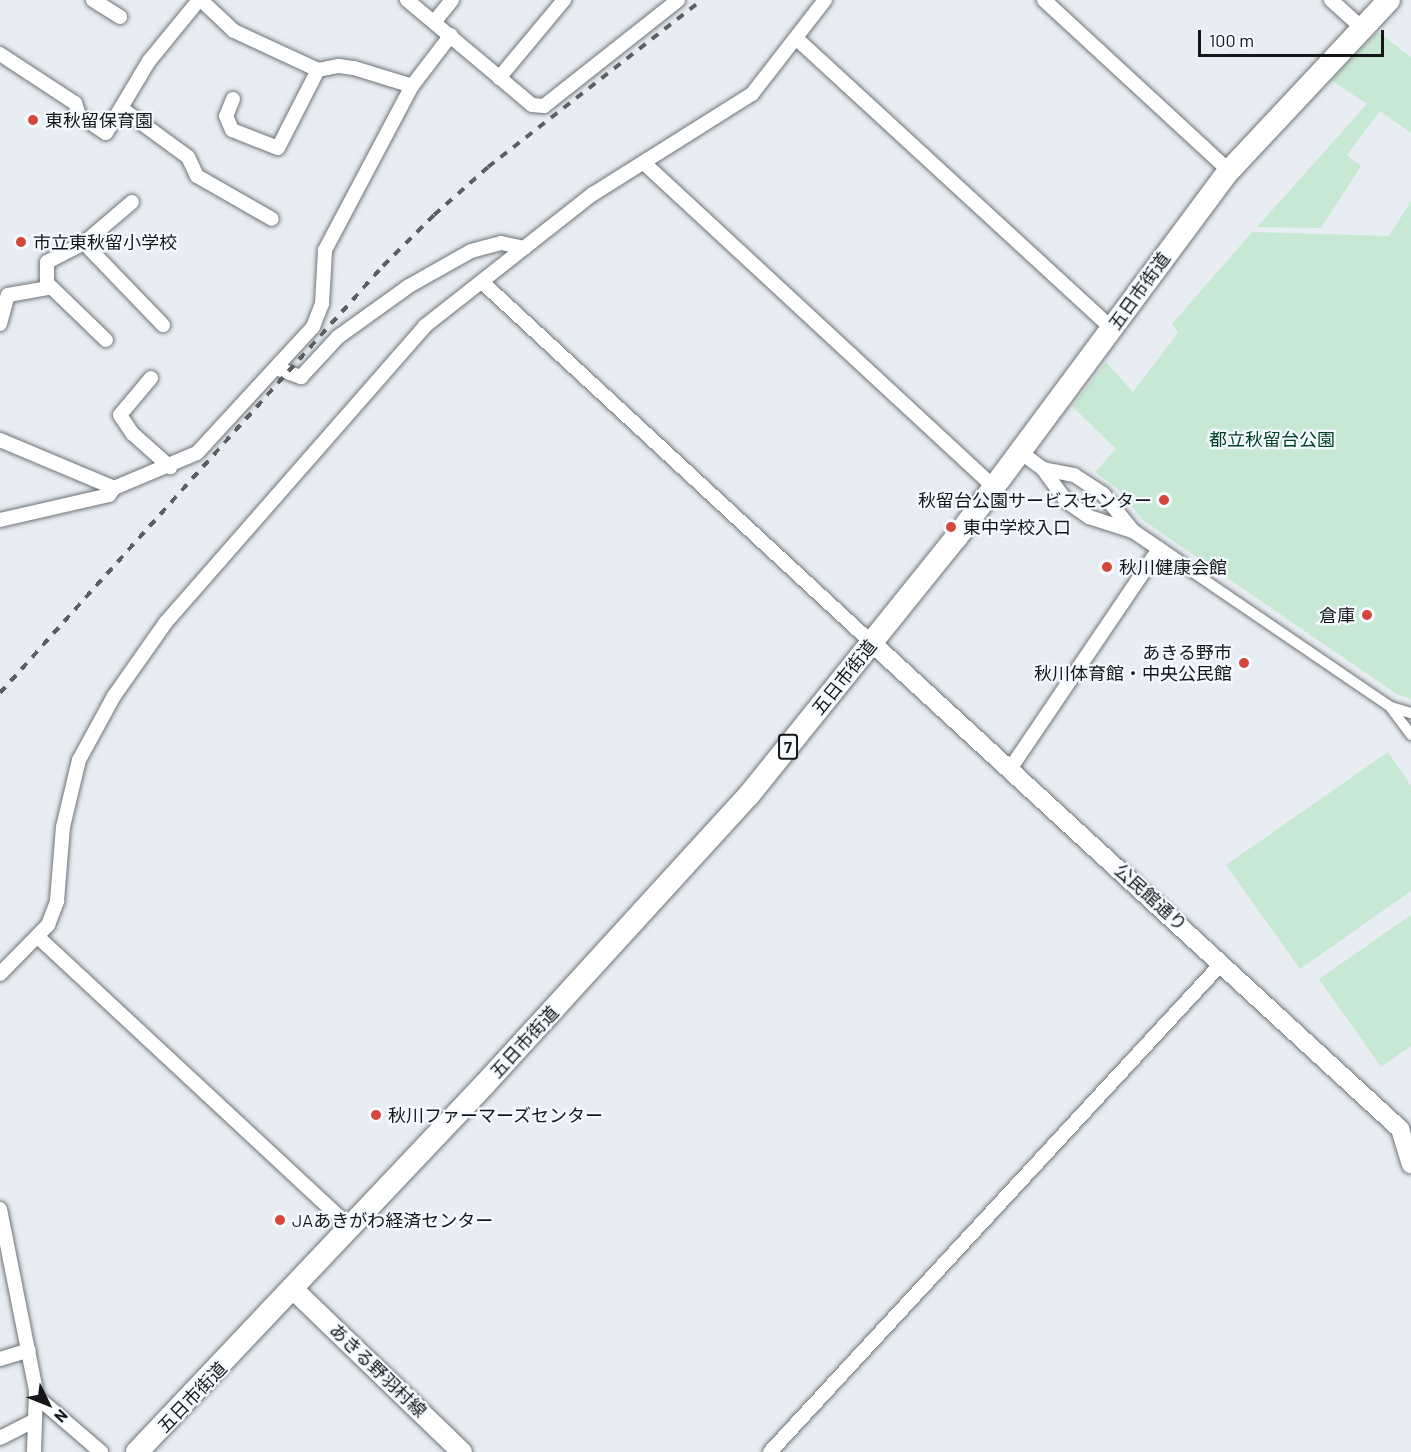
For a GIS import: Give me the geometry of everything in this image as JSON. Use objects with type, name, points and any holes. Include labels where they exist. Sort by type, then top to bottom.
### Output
[{"type":"main road","name":"五日市街道","points":[[137,1452],[351,1228],[749,795],[994,487],[1229,171],[1389,0]]},
{"type":"main road","name":"あきる野羽村線","points":[[293,1289],[462,1452]]},
{"type":"street","points":[[93,0],[120,17]]},
{"type":"street","points":[[0,54],[75,103],[79,115],[106,133],[149,61],[200,0],[234,31],[318,70],[339,66],[354,68],[412,86]]},
{"type":"street","points":[[407,0],[435,21],[532,105],[544,106],[678,0]]},
{"type":"street","points":[[435,21],[452,0]]},
{"type":"street","points":[[499,78],[564,0]]},
{"type":"street","points":[[0,974],[39,938],[57,900],[63,827],[79,760],[114,696],[166,622],[418,335],[593,194],[752,94],[797,39],[825,0]]},
{"type":"street","points":[[1044,0],[1229,171]]},
{"type":"street","points":[[1331,0],[1362,28]]},
{"type":"street","points":[[0,520],[109,495],[114,488],[170,467],[197,453],[313,327],[322,304],[325,250],[412,86],[451,35]]},
{"type":"street","points":[[797,39],[1111,328]]},
{"type":"street","points":[[233,99],[226,116],[232,130],[278,148],[318,70]]},
{"type":"street","points":[[121,108],[188,157],[197,176],[272,219]]},
{"type":"street","points":[[644,163],[994,487]]},
{"type":"street","points":[[0,324],[8,295],[47,288],[46,262],[84,243],[132,202]]},
{"type":"street","points":[[84,243],[163,325]]},
{"type":"street","points":[[276,368],[301,377],[338,337],[409,286],[471,251],[501,243],[524,248]]},
{"type":"street","points":[[482,282],[872,643]]},
{"type":"street","points":[[47,283],[106,340]]},
{"type":"street","points":[[151,378],[120,415],[133,434],[170,467]]},
{"type":"street","points":[[0,440],[114,488]]},
{"type":"street","points":[[1020,452],[1043,470],[1059,493],[1089,517],[1132,531],[1391,707],[1411,713]]},
{"type":"street","points":[[1043,470],[1074,475],[1103,494],[1132,531]]},
{"type":"street","points":[[1059,493],[1064,478],[1074,475]]},
{"type":"street","points":[[1089,517],[1102,514],[1107,506],[1103,494]]},
{"type":"street","points":[[1010,769],[1159,549]]},
{"type":"street","name":"公民館通り","points":[[872,643],[1400,1129],[1411,1164]]},
{"type":"street","points":[[1391,707],[1411,735]]},
{"type":"street","points":[[39,938],[351,1228]]},
{"type":"street","points":[[770,1452],[1222,963]]},
{"type":"street","points":[[0,1209],[29,1350],[36,1396],[33,1421],[34,1452]]},
{"type":"street","points":[[0,1359],[29,1350]]},
{"type":"street","points":[[36,1396],[101,1452]]},
{"type":"street","points":[[0,1438],[33,1421]]},
{"type":"green space","points":[[1378,32],[1411,57],[1411,133],[1380,111],[1347,155],[1361,166],[1321,228],[1257,227],[1367,104],[1331,80]]},
{"type":"green space","name":"都立秋留台公園","points":[[1411,201],[1411,699],[1398,695],[1143,520],[1118,489],[1095,472],[1116,449],[1072,406],[1106,362],[1133,392],[1178,333],[1172,324],[1252,232],[1389,236]]},
{"type":"green space","points":[[1388,752],[1411,786],[1411,891],[1300,969],[1226,865]]},
{"type":"green space","points":[[1411,915],[1411,1046],[1381,1067],[1319,979]]},
{"type":"railway","points":[[0,693],[383,266],[434,215],[488,167],[702,0]]},
{"type":"place","name":"東秋留保育園","points":[[33,120]]},
{"type":"place","name":"市立東秋留小学校","points":[[21,242]]},
{"type":"place","name":"秋留台公園サービスセンター","points":[[1164,500]]},
{"type":"place","name":"東中学校入口","points":[[951,527]]},
{"type":"place","name":"秋川健康会館","points":[[1107,567]]},
{"type":"place","name":"倉庫","points":[[1367,615]]},
{"type":"place","name":"あきる野市 秋川体育館・中央公民館","points":[[1244,663]]},
{"type":"place","name":"秋川ファーマーズセンター","points":[[376,1115]]},
{"type":"place","name":"JAあきがわ経済センター","points":[[280,1220]]}]
